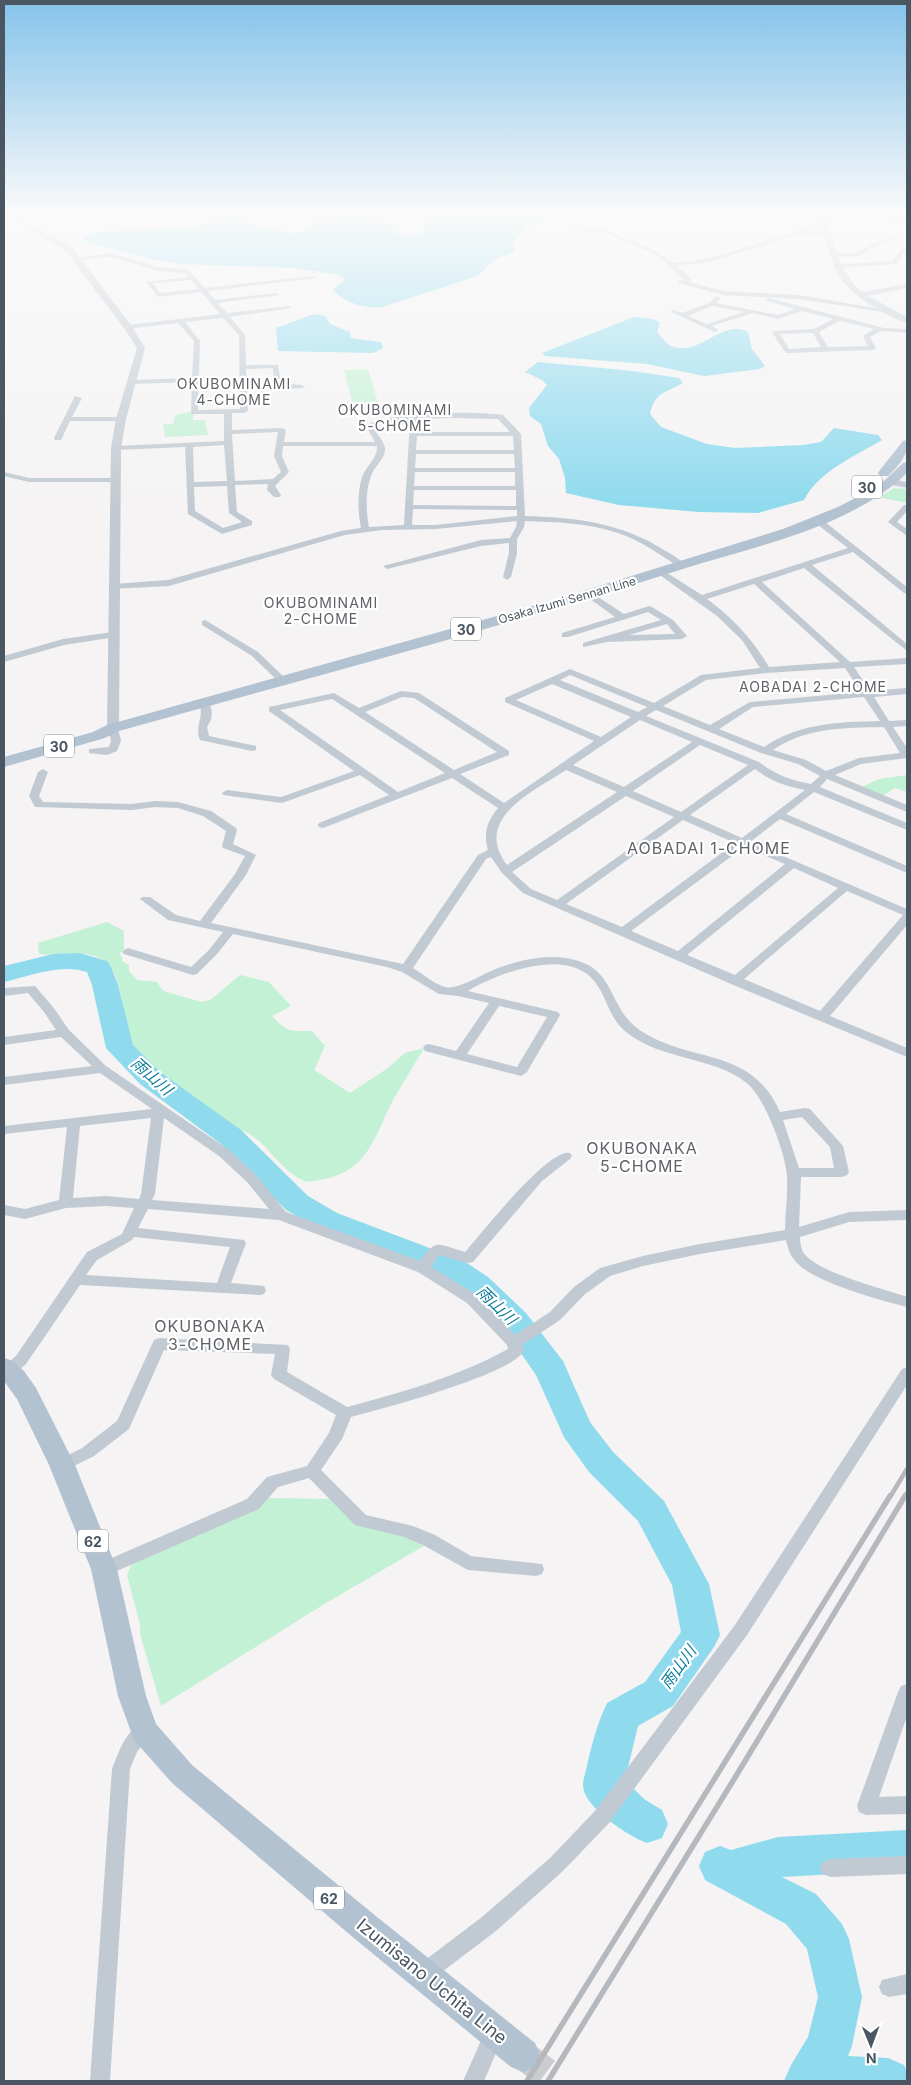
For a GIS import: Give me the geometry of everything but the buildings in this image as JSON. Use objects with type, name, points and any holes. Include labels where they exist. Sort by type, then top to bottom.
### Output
[{"type":"main road","name":"Osaka Izumi Sennan Line","points":[[817,520],[868,486],[892,465],[907,444]]},
{"type":"main road","name":"Osaka Izumi Sennan Line","points":[[4,762],[99,735],[113,728],[661,573],[789,531],[848,508],[891,482],[907,466]]},
{"type":"main road","name":"Osaka Izumi Sennan Line","points":[[4,754],[97,728],[113,728]]},
{"type":"main road","name":"Izumisano Uchita Line","points":[[6,1369],[27,1395],[62,1465],[104,1570],[132,1696],[144,1731],[182,1774],[523,2054]]},
{"type":"street","points":[[93,751],[107,752],[113,748],[116,741],[113,728],[113,586],[116,448],[121,419],[141,348],[115,310]]},
{"type":"street","points":[[180,321],[197,341],[194,412],[244,410],[242,335],[221,310]]},
{"type":"street","points":[[128,327],[268,310]]},
{"type":"street","points":[[683,315],[695,310]]},
{"type":"street","points":[[748,310],[778,318],[798,310]]},
{"type":"street","points":[[806,310],[880,329],[907,331]]},
{"type":"street","points":[[885,310],[890,311],[907,320]]},
{"type":"street","points":[[707,326],[752,311]]},
{"type":"street","points":[[674,312],[715,330]]},
{"type":"street","points":[[838,319],[815,331],[776,332],[787,351],[873,348],[866,336],[880,329]]},
{"type":"street","points":[[815,331],[826,349]]},
{"type":"street","points":[[243,367],[276,366],[278,385]]},
{"type":"street","points":[[132,382],[196,380]]},
{"type":"street","points":[[243,386],[278,385],[301,387]]},
{"type":"street","points":[[58,438],[78,398]]},
{"type":"street","points":[[188,445],[191,512],[222,531],[249,523],[233,514],[228,443],[228,411]]},
{"type":"street","points":[[366,530],[363,516],[368,471],[379,457],[380,444],[370,429],[374,422],[456,416],[500,417],[517,434],[521,518],[520,527],[513,540],[513,553],[507,577]]},
{"type":"street","points":[[408,527],[414,418]]},
{"type":"street","points":[[68,419],[121,419]]},
{"type":"street","points":[[228,432],[282,430],[278,456],[285,472],[270,488],[277,495]]},
{"type":"street","points":[[414,434],[517,434]]},
{"type":"street","points":[[116,448],[228,443]]},
{"type":"street","points":[[280,444],[380,444]]},
{"type":"street","points":[[413,452],[518,452]]},
{"type":"street","points":[[412,470],[518,470]]},
{"type":"street","points":[[4,474],[29,480],[115,480]]},
{"type":"street","points":[[190,485],[275,481]]},
{"type":"street","points":[[891,482],[907,485]]},
{"type":"street","points":[[410,488],[519,488]]},
{"type":"street","points":[[409,507],[520,508]]},
{"type":"street","points":[[907,507],[892,522],[907,533]]},
{"type":"street","points":[[113,586],[170,583],[298,546],[366,530],[436,527],[521,518],[547,518],[583,522],[621,531],[646,542],[682,565]]},
{"type":"street","points":[[817,520],[907,591]]},
{"type":"street","points":[[298,546],[302,535]]},
{"type":"street","points":[[386,566],[482,543],[513,540]]},
{"type":"street","points":[[702,598],[854,549]]},
{"type":"street","points":[[806,565],[907,648]]},
{"type":"street","points":[[661,573],[702,598],[732,622],[746,638],[766,670]]},
{"type":"street","points":[[622,932],[779,815],[826,776],[859,761],[907,755],[848,665],[756,581]]},
{"type":"street","points":[[590,594],[622,617]]},
{"type":"street","points":[[565,635],[649,609],[668,621],[682,636],[607,639]]},
{"type":"street","points":[[586,645],[668,621]]},
{"type":"street","points":[[205,623],[255,654],[282,680]]},
{"type":"street","points":[[4,659],[63,642],[113,635]]},
{"type":"street","points":[[907,661],[766,670],[704,677],[639,716],[505,808],[492,824],[491,842],[493,852],[514,882],[527,891],[907,1053]]},
{"type":"street","points":[[602,741],[508,700],[570,672],[764,751],[802,762],[826,776],[907,809]]},
{"type":"street","points":[[553,681],[755,764],[771,776],[787,783],[813,788],[907,827]]},
{"type":"street","points":[[711,730],[750,706],[769,702],[907,691]]},
{"type":"street","points":[[323,825],[505,753],[416,696],[400,694],[358,711]]},
{"type":"street","points":[[397,796],[272,709],[334,696],[505,808]]},
{"type":"street","points":[[204,702],[208,712],[206,723],[202,727],[204,738],[252,748]]},
{"type":"street","points":[[764,751],[799,732],[821,728],[907,723]]},
{"type":"street","points":[[506,871],[700,741]]},
{"type":"street","points":[[558,904],[755,764]]},
{"type":"street","points":[[566,766],[907,913]]},
{"type":"street","points":[[227,793],[282,800],[362,771]]},
{"type":"street","points":[[43,772],[34,796],[40,805],[134,807],[171,804],[202,811],[219,818],[226,824],[232,830],[228,846],[251,855],[240,875],[202,925]]},
{"type":"street","points":[[779,815],[907,870]]},
{"type":"street","points":[[406,969],[482,856],[493,852]]},
{"type":"street","points":[[679,956],[793,864]]},
{"type":"street","points":[[735,981],[846,886]]},
{"type":"street","points":[[146,899],[172,918],[406,969],[443,991],[458,992],[554,1015],[521,1072],[429,1048]]},
{"type":"street","points":[[822,1017],[907,918]]},
{"type":"street","points":[[128,952],[193,971],[213,952],[230,931]]},
{"type":"street","points":[[458,992],[471,983],[499,972],[538,961],[555,960],[587,968],[597,976],[604,987],[623,1025],[638,1036],[658,1046],[731,1068],[749,1078],[764,1093],[794,1173],[792,1234],[797,1254],[806,1263],[827,1274],[907,1302]]},
{"type":"street","points":[[4,992],[30,989],[49,1010],[64,1033],[102,1069],[160,1112],[224,1153],[252,1179],[281,1215]]},
{"type":"street","points":[[459,1056],[496,1001]]},
{"type":"street","points":[[4,1041],[64,1033]]},
{"type":"street","points":[[4,1081],[102,1069]]},
{"type":"street","points":[[4,1130],[160,1112]]},
{"type":"street","points":[[6,1369],[21,1360],[92,1256],[127,1237],[130,1232],[148,1194],[160,1112]]},
{"type":"street","points":[[774,1117],[804,1112],[836,1146],[842,1172],[794,1173]]},
{"type":"street","points":[[66,1203],[74,1122]]},
{"type":"street","points":[[423,1268],[436,1249],[468,1258],[537,1178],[565,1156]]},
{"type":"street","points":[[4,1210],[25,1214],[66,1203],[106,1201],[281,1215],[423,1268],[472,1298],[514,1343],[516,1351],[494,1365],[417,1394],[345,1414],[279,1375],[283,1349],[159,1344],[123,1425],[88,1452],[62,1465]]},
{"type":"street","points":[[514,1343],[556,1316],[579,1291],[605,1272],[643,1261],[700,1249],[792,1234],[848,1217],[907,1215]]},
{"type":"street","points":[[130,1232],[239,1243],[222,1288]]},
{"type":"street","points":[[75,1280],[259,1290]]},
{"type":"street","points":[[424,1974],[489,1924],[556,1864],[602,1817],[741,1630],[907,1373]]},
{"type":"street","points":[[104,1570],[253,1504],[273,1482],[312,1471],[336,1435],[345,1414]]},
{"type":"street","points":[[312,1471],[361,1520],[407,1531],[429,1540],[468,1562],[536,1569]]},
{"type":"street","points":[[907,1692],[866,1806],[907,1805]]},
{"type":"street","points":[[100,2081],[121,1769],[130,1747],[144,1731]]},
{"type":"street","points":[[830,1868],[907,1865]]},
{"type":"street","points":[[473,2081],[494,2032]]},
{"type":"green space","points":[[368,369],[378,403],[353,404],[344,370]]},
{"type":"green space","points":[[194,411],[193,420],[205,420],[208,435],[165,437],[163,424],[173,424],[175,415]]},
{"type":"green space","points":[[894,488],[907,489],[907,503],[879,497]]},
{"type":"green space","points":[[907,775],[907,792],[895,788],[882,796],[862,787],[879,779]]},
{"type":"green space","points":[[107,922],[124,931],[124,949],[119,954],[123,958],[122,961],[129,965],[129,971],[137,980],[157,982],[163,991],[202,1002],[210,1000],[240,975],[269,982],[291,1006],[272,1016],[282,1026],[290,1030],[312,1031],[325,1046],[314,1070],[350,1093],[388,1068],[405,1053],[424,1048],[393,1100],[375,1138],[360,1160],[339,1175],[312,1182],[307,1182],[288,1171],[260,1142],[244,1131],[237,1134],[200,1107],[153,1068],[135,1050],[129,1036],[116,978],[106,962],[91,955],[83,954],[39,954],[38,943]]},
{"type":"green space","points":[[266,1498],[337,1499],[362,1523],[429,1543],[326,1603],[161,1706],[140,1634],[140,1624],[127,1575],[133,1561]]},
{"type":"water","points":[[314,314],[325,316],[330,324],[350,332],[351,338],[381,342],[383,348],[373,353],[278,351],[276,328]]},
{"type":"water","points":[[634,317],[653,319],[660,323],[657,332],[665,342],[671,346],[681,348],[691,347],[729,330],[738,329],[748,332],[752,349],[765,366],[760,369],[704,376],[647,364],[545,356],[542,353]]},
{"type":"water","points":[[538,362],[633,371],[679,378],[683,383],[658,397],[650,414],[661,427],[707,444],[735,448],[803,445],[821,442],[834,428],[878,435],[882,440],[828,472],[804,500],[758,513],[699,512],[619,505],[566,493],[565,478],[559,459],[548,446],[541,424],[530,416],[529,408],[547,385],[542,380],[525,372]]},
{"type":"waterway","name":"雨山川","points":[[4,974],[53,962],[80,961],[98,967],[105,985],[120,1048],[150,1078],[231,1137],[297,1203],[326,1220],[453,1269],[477,1285],[515,1321],[551,1370],[576,1428],[601,1462],[651,1511],[690,1584],[701,1635],[659,1694],[621,1715],[603,1786],[629,1813],[647,1824]]},
{"type":"waterway","points":[[729,1871],[778,1857],[907,1850]]},
{"type":"waterway","name":"雨山川","points":[[720,1866],[729,1871]]},
{"type":"waterway","name":"雨山川","points":[[729,1871],[801,1909],[827,1939],[840,1997],[829,2046],[807,2081]]},
{"type":"waterway","points":[[815,2081],[848,2079],[888,2081]]},
{"type":"tunnel","points":[[523,2055],[558,2081]]},
{"type":"railway","points":[[890,1497],[907,1469]]},
{"type":"railway","points":[[905,1497],[907,1493]]},
{"type":"railway","points":[[527,2081],[890,1496]]},
{"type":"railway","points":[[548,2081],[736,1776],[905,1496]]},
{"type":"district","name":"OKUBOMINAMI 4-CHOME","points":[[234,392]]},
{"type":"district","name":"OKUBOMINAMI 5-CHOME","points":[[395,418]]},
{"type":"district","name":"OKUBOMINAMI 2-CHOME","points":[[321,610]]},
{"type":"district","name":"AOBADAI 2-CHOME","points":[[813,686]]},
{"type":"district","name":"AOBADAI 1-CHOME","points":[[709,848]]},
{"type":"district","name":"OKUBONAKA 5-CHOME","points":[[642,1157]]},
{"type":"district","name":"OKUBONAKA 3-CHOME","points":[[210,1335]]}]
